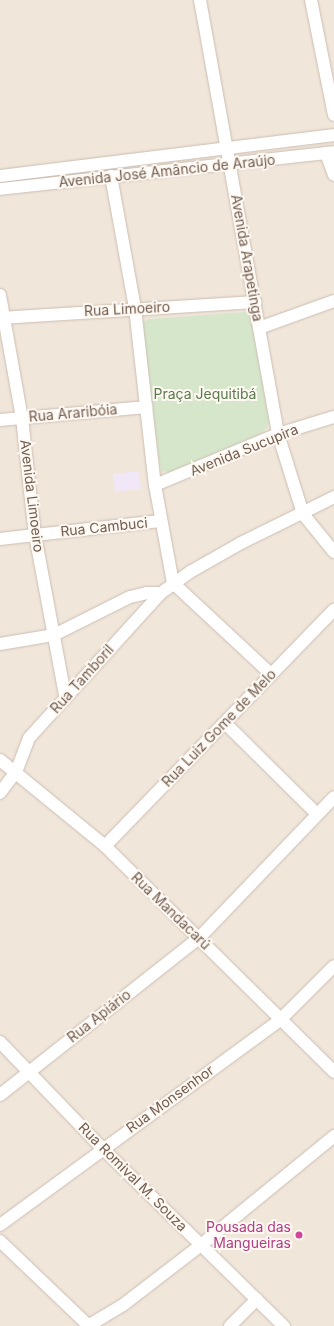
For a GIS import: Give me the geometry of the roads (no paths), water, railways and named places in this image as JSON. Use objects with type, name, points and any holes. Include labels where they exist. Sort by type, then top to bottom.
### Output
[{"type":"street","name":"Avenida Arapetinga","points":[[200,0],[231,165],[278,434],[303,514]]},
{"type":"street","points":[[311,0],[334,115]]},
{"type":"street","points":[[0,176],[334,135]]},
{"type":"street","points":[[330,153],[334,175]]},
{"type":"street","name":"Avenida José Amâncio de Araújo","points":[[0,189],[330,153]]},
{"type":"street","points":[[111,176],[135,308],[155,485],[160,521],[173,583],[272,674]]},
{"type":"street","name":"Avenida Limoeiro","points":[[0,295],[2,317],[22,418],[35,535],[65,696]]},
{"type":"street","points":[[259,328],[334,301]]},
{"type":"street","name":"Rua Limoeiro","points":[[2,317],[255,302]]},
{"type":"street","name":"Rua Araribóia","points":[[0,420],[146,406]]},
{"type":"street","name":"Avenida Sucupira","points":[[155,485],[278,434],[334,417]]},
{"type":"street","name":"Rua Tamboril","points":[[0,793],[16,772],[29,738],[65,696],[161,593],[173,583],[241,544],[334,497]]},
{"type":"street","points":[[303,514],[334,552]]},
{"type":"street","name":"Rua Cambuci","points":[[0,539],[160,521]]},
{"type":"street","points":[[0,644],[54,635],[130,597],[148,593],[161,593]]},
{"type":"street","name":"Rua Luiz Gome de Melo","points":[[104,846],[334,610]]},
{"type":"street","points":[[225,723],[317,814]]},
{"type":"street","name":"Rua Mandacarú","points":[[0,760],[104,846],[334,1072]]},
{"type":"street","name":"Rua Apiário","points":[[0,1095],[199,938],[334,797]]},
{"type":"street","name":"Rua Monsenhor","points":[[0,1225],[102,1148],[280,1020],[334,966]]},
{"type":"street","name":"Rua Romival M. Souza","points":[[0,1042],[102,1148],[284,1326]]},
{"type":"street","points":[[0,1241],[89,1326],[123,1305],[202,1245],[334,1136]]},
{"type":"street","points":[[230,1326],[257,1299]]},
{"type":"place","name":"Pousada das Mangueiras","points":[[299,1235]]},
{"type":"park label","name":"Praça Jequitibá","points":[[205,394]]}]
